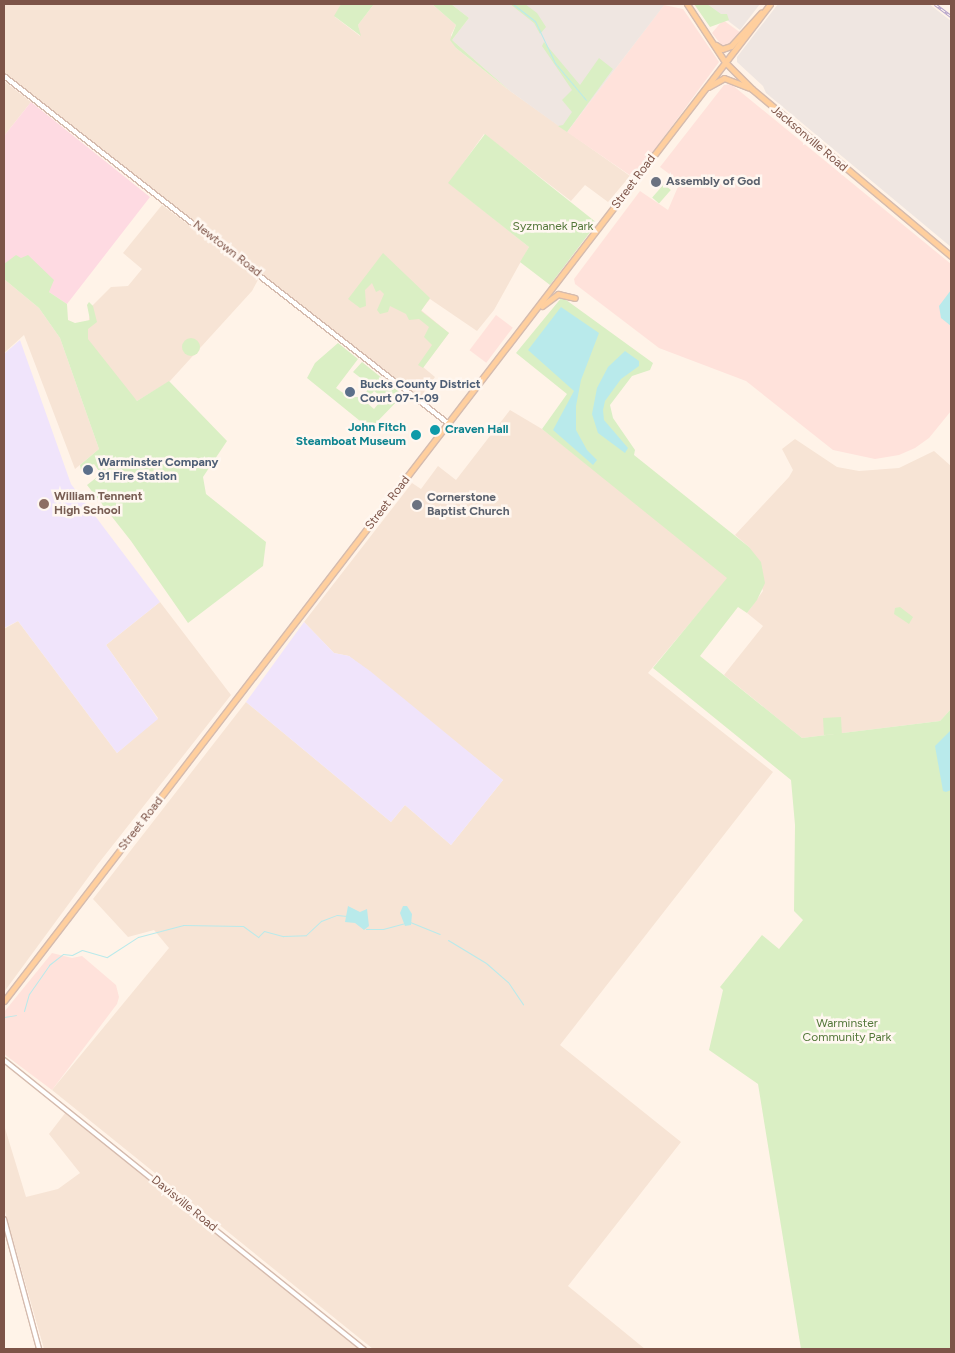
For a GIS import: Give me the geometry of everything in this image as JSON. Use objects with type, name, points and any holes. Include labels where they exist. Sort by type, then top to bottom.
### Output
[{"type":"main road","name":"Jacksonville Road","points":[[687,4],[725,62],[752,89],[951,256]]},
{"type":"main road","name":"Street Road","points":[[4,1001],[770,4]]},
{"type":"main road","points":[[714,44],[722,49],[731,46],[753,18],[765,10]]},
{"type":"main road","points":[[704,90],[724,78],[752,89]]},
{"type":"main road","points":[[535,311],[558,294],[574,298]]},
{"type":"street","name":"Newtown Road","points":[[4,76],[449,424]]},
{"type":"street","name":"Davisville Road","points":[[4,1060],[364,1349]]},
{"type":"street","points":[[4,1219],[39,1349]]},
{"type":"shaded area","points":[[4,4],[341,4],[335,17],[360,36],[358,25],[374,4],[432,4],[456,25],[451,35],[456,48],[506,88],[630,176],[608,202],[585,185],[571,201],[484,134],[449,183],[529,247],[494,310],[477,331],[430,299],[421,310],[449,333],[423,367],[435,377],[419,399],[4,72]]},
{"type":"shaded area","points":[[451,4],[665,4],[567,132],[510,91],[452,40],[469,18]]},
{"type":"shaded area","points":[[706,4],[760,4],[740,30]]},
{"type":"shaded area","points":[[778,4],[929,4],[951,21],[951,247],[766,93],[763,86],[737,62],[737,57]]},
{"type":"shaded area","points":[[664,5],[683,9],[719,62],[634,178],[567,132]]},
{"type":"shaded area","points":[[723,20],[741,33],[731,44],[723,47],[712,33]]},
{"type":"shaded area","points":[[4,81],[31,102],[4,136]]},
{"type":"shaded area","points":[[731,84],[951,264],[951,411],[929,438],[915,448],[899,455],[875,459],[833,450],[746,381],[659,348],[575,284],[574,279],[640,191],[668,210],[680,182],[660,167],[724,85]]},
{"type":"shaded area","points":[[31,102],[150,197],[67,304],[49,292],[21,259],[4,264],[4,136]]},
{"type":"shaded area","points":[[162,205],[259,278],[252,291],[170,381],[137,401],[83,345],[92,306],[111,287],[128,286],[142,269],[123,253]]},
{"type":"shaded area","points":[[4,279],[39,308],[60,338],[99,449],[75,469],[24,335],[4,353]]},
{"type":"shaded area","points":[[496,315],[513,328],[486,363],[470,350]]},
{"type":"shaded area","points":[[20,340],[71,484],[160,602],[106,645],[158,719],[117,753],[18,621],[4,628],[4,354]]},
{"type":"shaded area","points":[[510,410],[542,429],[726,574],[728,578],[648,673],[773,772],[560,1045],[681,1142],[568,1286],[645,1349],[373,1349],[52,1090],[169,948],[154,930],[128,937],[93,899],[246,702],[391,822],[405,805],[451,845],[503,780],[349,656],[334,653],[304,622],[412,483],[421,489],[438,466],[456,480]]},
{"type":"shaded area","points":[[795,439],[837,467],[859,471],[899,468],[934,451],[951,466],[951,709],[940,721],[802,738],[724,675],[763,626],[747,613],[763,591],[749,547],[735,535],[789,477],[793,470],[782,449]]},
{"type":"shaded area","points":[[160,602],[231,695],[98,864],[4,992],[4,629],[18,621],[117,753],[158,718],[106,645]]},
{"type":"shaded area","points":[[304,622],[334,653],[349,656],[370,671],[503,780],[451,845],[405,805],[391,822],[246,702]]},
{"type":"shaded area","points":[[52,953],[72,958],[82,956],[116,985],[119,997],[117,1004],[52,1090],[4,1054],[4,1012]]},
{"type":"shaded area","points":[[66,1112],[359,1349],[44,1349],[4,1208],[4,1125],[26,1197],[58,1189],[80,1173],[49,1134]]},
{"type":"green space","points":[[341,4],[374,4],[358,25],[361,36],[334,16]]},
{"type":"green space","points":[[432,4],[451,4],[469,18],[452,40],[510,91],[456,48],[450,40],[456,25]]},
{"type":"green space","points":[[510,4],[525,4],[537,13],[546,27],[540,34],[534,23]]},
{"type":"green space","points":[[694,4],[707,4],[721,14],[727,14],[729,20],[710,27]]},
{"type":"green space","points":[[544,42],[580,85],[599,58],[613,69],[567,132],[558,126],[563,125],[572,112],[562,100],[572,90],[542,46]]},
{"type":"green space","name":"Syzmanek Park","points":[[485,134],[597,223],[550,285],[520,262],[529,247],[448,183]]},
{"type":"green space","points":[[664,184],[671,190],[659,203],[652,198]]},
{"type":"green space","points":[[383,253],[430,298],[421,311],[449,333],[423,368],[418,365],[432,345],[424,337],[429,327],[419,319],[409,320],[406,314],[390,306],[388,312],[380,314],[377,310],[384,294],[380,290],[376,292],[372,283],[365,290],[366,306],[360,308],[348,299]]},
{"type":"green space","points":[[16,255],[21,258],[28,255],[54,280],[49,292],[67,304],[68,320],[75,323],[90,320],[87,305],[89,302],[93,306],[97,322],[88,329],[88,339],[137,401],[169,381],[227,441],[203,477],[206,494],[266,542],[263,566],[188,623],[131,541],[87,485],[101,474],[94,464],[81,470],[80,465],[99,449],[60,338],[39,308],[4,279],[4,264]]},
{"type":"green space","name":"Warminster Community Park","points":[[562,297],[653,363],[650,370],[632,376],[610,405],[613,418],[635,450],[634,455],[749,547],[761,562],[765,583],[757,600],[747,613],[738,607],[700,656],[802,738],[940,721],[951,709],[951,1349],[801,1349],[758,1084],[709,1050],[723,990],[720,987],[762,935],[779,949],[803,920],[794,911],[795,825],[791,780],[653,668],[727,578],[542,429],[567,394],[516,353]]},
{"type":"green space","points":[[191,338],[197,341],[200,347],[197,353],[191,356],[185,353],[182,347],[185,341]]},
{"type":"green space","points":[[338,343],[358,359],[336,388],[349,397],[362,397],[371,386],[353,372],[362,362],[403,395],[373,426],[365,425],[307,378],[315,363]],"holes":[[[374,391],[383,398],[374,409],[366,402]]]},
{"type":"green space","points":[[900,607],[913,617],[909,624],[894,614],[895,608]]},
{"type":"green space","points":[[841,717],[842,734],[824,735],[823,718]]},
{"type":"water","points":[[951,290],[951,326],[941,318],[939,306]]},
{"type":"water","points":[[561,307],[599,333],[581,380],[576,406],[576,430],[587,450],[597,460],[593,465],[553,430],[574,391],[528,350]]},
{"type":"water","points":[[625,351],[639,361],[639,366],[621,379],[605,401],[603,410],[604,420],[628,448],[625,453],[598,433],[592,414],[597,388],[608,367]]},
{"type":"water","points":[[951,730],[951,790],[946,792],[943,791],[935,746]]},
{"type":"water","points":[[348,906],[360,912],[367,909],[369,926],[364,930],[355,923],[345,922]]},
{"type":"water","points":[[403,906],[407,906],[412,914],[411,925],[405,926],[400,913]]},
{"type":"waterway","points":[[513,4],[535,21],[555,63],[586,100]]},
{"type":"waterway","points":[[24,1011],[29,994],[49,965],[63,954],[72,955],[82,950],[107,957],[138,937],[183,925],[243,926],[258,937],[264,931],[283,936],[306,935],[321,921],[337,915],[347,916]]},
{"type":"waterway","points":[[410,922],[440,934]]},
{"type":"waterway","points":[[366,929],[383,929],[406,923]]},
{"type":"waterway","points":[[448,940],[486,963],[508,982],[523,1004]]},
{"type":"waterway","points":[[4,1017],[16,1015]]},
{"type":"railway","points":[[935,4],[951,16]]},
{"type":"place","name":"Assembly of God","points":[[656,182]]},
{"type":"place","name":"Bucks County District Court 07-1-09","points":[[350,392]]},
{"type":"place","name":"Craven Hall","points":[[435,430]]},
{"type":"place","name":"John Fitch Steamboat Museum","points":[[416,435]]},
{"type":"place","name":"Warminster Company 91 Fire Station","points":[[88,470]]},
{"type":"place","name":"William Tennent High School","points":[[44,504]]},
{"type":"place","name":"Cornerstone Baptist Church","points":[[417,505]]}]
